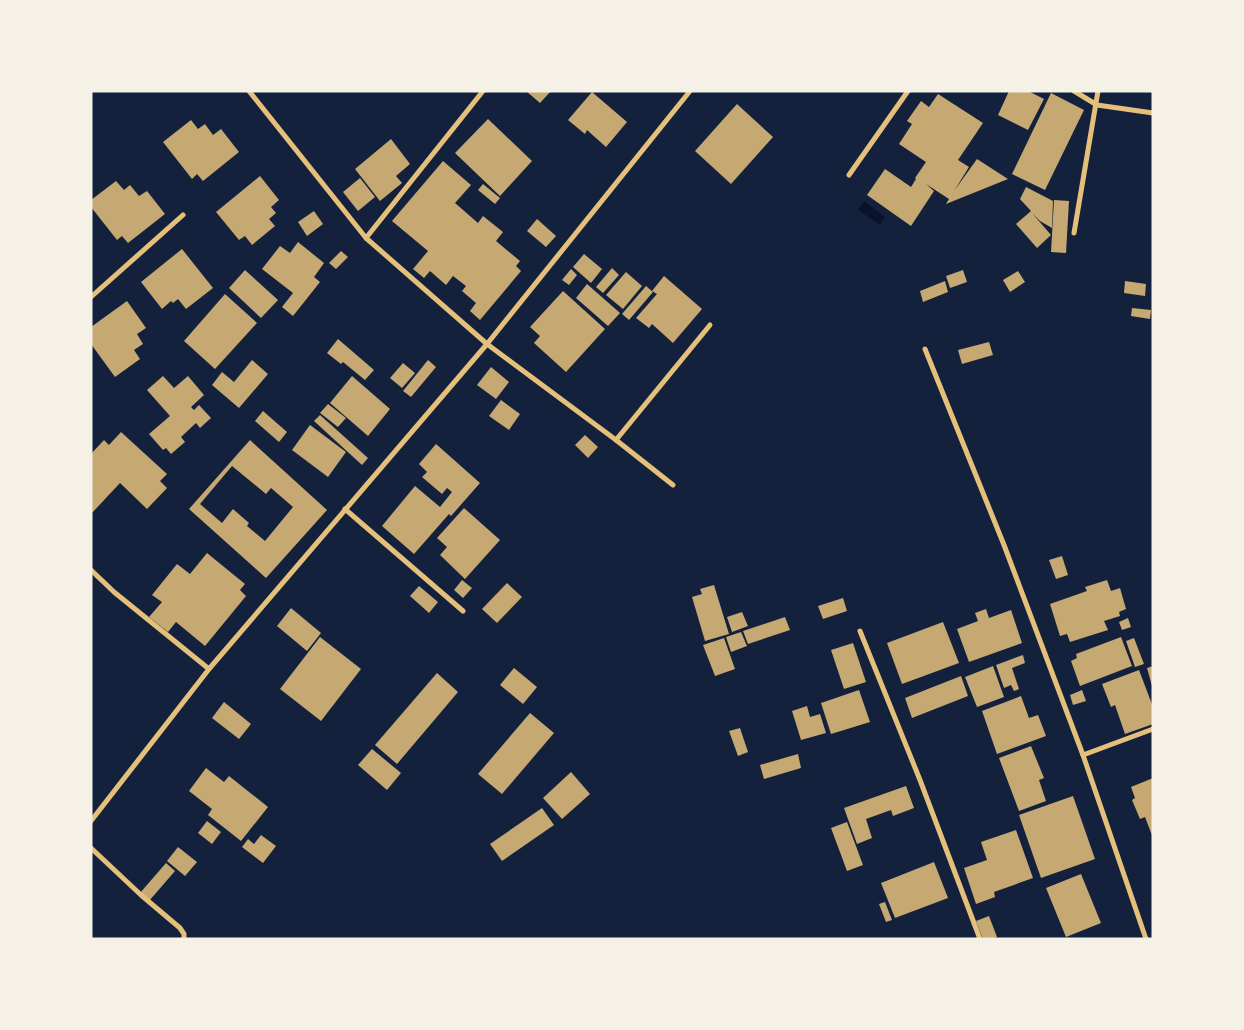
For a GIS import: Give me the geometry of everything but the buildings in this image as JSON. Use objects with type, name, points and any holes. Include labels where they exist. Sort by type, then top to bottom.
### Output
[{"type":"street","points":[[249,91],[366,238],[487,344],[673,485]]},
{"type":"street","points":[[366,238],[483,91]]},
{"type":"street","points":[[91,821],[209,669],[487,344],[690,91]]},
{"type":"street","points":[[849,175],[908,91]]},
{"type":"street","points":[[1074,91],[1097,105],[1153,113]]},
{"type":"street","points":[[1074,233],[1098,91]]},
{"type":"street","points":[[91,297],[183,215]]},
{"type":"street","points":[[616,440],[710,325]]},
{"type":"street","points":[[926,349],[1004,545],[1083,755],[1146,939]]},
{"type":"street","points":[[346,509],[463,611]]},
{"type":"street","points":[[91,570],[114,592],[209,669]]},
{"type":"street","points":[[860,631],[920,780],[980,939]]},
{"type":"street","points":[[1083,755],[1153,729]]},
{"type":"street","points":[[91,848],[140,895],[180,928],[184,934],[184,939]]},
{"type":"water","points":[[864,201],[885,217],[880,225],[858,210]]}]
